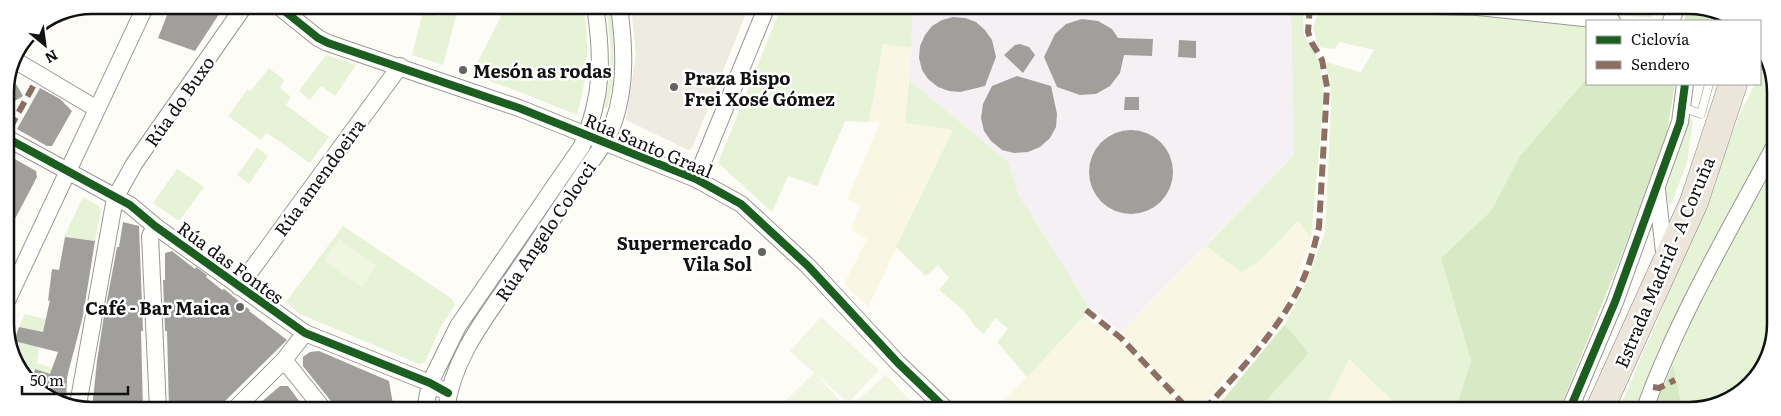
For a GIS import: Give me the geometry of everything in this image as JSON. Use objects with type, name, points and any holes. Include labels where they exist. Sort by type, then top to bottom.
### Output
[{"type":"highway","name":"Estrada Madrid - A Coruña","points":[[1603,402],[1665,262],[1694,202],[1733,85]]},
{"type":"highway","points":[[1717,133],[1739,102],[1745,85]]},
{"type":"street","points":[[14,286],[142,14]]},
{"type":"street","name":"Rúa do Buxo","points":[[79,401],[115,198],[134,164],[239,14]]},
{"type":"street","name":"Rúa Santo Graal","points":[[288,14],[318,38],[328,43],[519,108],[696,179],[741,204],[802,260],[898,363],[939,402]]},
{"type":"street","name":"Rúa Angelo Colocci","points":[[426,402],[430,383],[458,326],[582,146],[587,135],[599,85],[601,62],[596,14]]},
{"type":"street","name":"Rúa Angelo Colocci","points":[[447,402],[459,362],[473,335],[605,142],[614,121],[621,90],[623,52],[620,14]]},
{"type":"street","points":[[696,179],[764,14]]},
{"type":"street","points":[[1545,14],[1602,20]]},
{"type":"street","points":[[19,63],[97,109]]},
{"type":"street","name":"Rúa amendoeira","points":[[239,287],[400,66]]},
{"type":"street","points":[[1574,402],[1616,302],[1680,122],[1686,85]]},
{"type":"street","name":"Rúa das Fontes","points":[[14,142],[130,205],[155,226],[305,333],[430,383],[447,402]]},
{"type":"street","points":[[1647,402],[1658,371],[1767,160]]},
{"type":"street","points":[[1657,186],[1665,262]]},
{"type":"street","points":[[155,226],[150,236],[158,402]]},
{"type":"street","points":[[458,326],[473,335]]},
{"type":"street","points":[[242,402],[284,360],[305,333]]},
{"type":"street","points":[[284,360],[318,402]]},
{"type":"lane","points":[[1682,107],[1701,114],[1709,85]]},
{"type":"shaded area","name":"Praza Bispo Frei Xosé Gómez","points":[[632,14],[744,14],[745,16],[692,148],[688,150],[626,120],[636,54]]},
{"type":"shaded area","points":[[913,14],[1291,14],[1294,155],[1121,332],[1088,305],[1018,196],[1008,162],[909,80]]},
{"type":"shaded area","points":[[883,44],[911,48],[905,123],[954,129],[868,307],[844,284],[867,239],[851,230],[861,206],[847,199],[880,123],[869,122]]},
{"type":"shaded area","points":[[1298,221],[1311,238],[1295,286],[1278,318],[1205,402],[1186,402],[1121,332],[1206,246],[1241,272],[1259,262]]},
{"type":"shaded area","points":[[1084,316],[1121,342],[1177,402],[1005,402]]},
{"type":"shaded area","points":[[1349,359],[1394,402],[1327,402]]},
{"type":"green space","points":[[422,14],[441,17],[442,14],[457,14],[443,65],[412,55]]},
{"type":"green space","points":[[502,14],[584,14],[587,34],[587,60],[584,87],[577,115],[510,88],[471,75]]},
{"type":"green space","points":[[607,14],[612,14],[615,57],[613,83],[607,108],[605,109],[604,107],[609,79],[611,50]]},
{"type":"green space","points":[[778,14],[913,14],[911,48],[883,44],[869,122],[845,121],[817,186],[788,176],[772,212],[718,163]]},
{"type":"green space","points":[[1291,14],[1303,14],[1304,35],[1313,49],[1321,69],[1324,96],[1311,238],[1298,221],[1259,262],[1241,272],[1206,246],[1294,155]]},
{"type":"green space","points":[[1318,14],[1491,14],[1586,24],[1586,79],[1520,156],[1491,211],[1441,258],[1471,361],[1458,402],[1394,402],[1349,359],[1327,402],[1265,402],[1309,353],[1285,324],[1306,283],[1325,232],[1331,106],[1330,81],[1325,62],[1361,72],[1374,50],[1340,42],[1334,49],[1318,47],[1313,27]]},
{"type":"green space","points":[[1609,14],[1652,14],[1652,18]]},
{"type":"green space","points":[[1686,14],[1705,15],[1715,18],[1712,20],[1685,20]]},
{"type":"green space","points":[[326,55],[356,65],[335,96],[321,86],[310,100],[299,91]]},
{"type":"green space","points":[[1762,64],[1766,76],[1767,141],[1657,353],[1638,402],[1622,402],[1659,317],[1740,114],[1754,85],[1761,85]]},
{"type":"green space","points":[[269,68],[284,80],[280,88],[291,97],[286,105],[329,137],[310,163],[267,133],[261,140],[228,116],[247,90],[251,91]]},
{"type":"green space","points":[[1586,79],[1586,85],[1675,85],[1666,138],[1563,402],[1458,402],[1471,361],[1441,258],[1491,211],[1520,156]]},
{"type":"green space","points":[[909,80],[1008,162],[1019,196],[1088,305],[1084,316],[1027,377],[997,342],[1008,329],[995,318],[984,334],[974,325],[963,310],[939,290],[949,278],[938,265],[926,276],[896,247],[953,130],[905,123]]},
{"type":"green space","points":[[1685,118],[1693,119],[1687,163],[1670,207],[1665,190]]},
{"type":"green space","points":[[257,148],[268,156],[249,184],[237,175]]},
{"type":"green space","points":[[587,154],[487,304],[484,303],[583,157]]},
{"type":"green space","points":[[177,169],[204,187],[179,221],[153,203]]},
{"type":"green space","points":[[1767,175],[1767,325],[1763,350],[1751,372],[1733,389],[1705,401],[1681,402],[1673,364],[1704,293]]},
{"type":"green space","points":[[83,197],[99,206],[101,210],[95,241],[64,237]]},
{"type":"green space","points":[[343,226],[452,299],[455,305],[441,326],[425,362],[419,364],[300,314],[286,302]]},
{"type":"green space","points":[[339,239],[376,265],[362,287],[324,261]]},
{"type":"green space","points":[[25,314],[46,319],[43,332],[19,327]]},
{"type":"green space","points":[[821,317],[879,370],[849,402],[816,374],[839,402],[784,402],[814,373],[790,351]]},
{"type":"green space","points":[[1285,324],[1309,353],[1265,402],[1221,402]]},
{"type":"green space","points":[[15,341],[39,347],[37,363],[69,373],[68,379],[30,368],[29,371],[22,359]]},
{"type":"green space","points":[[1673,364],[1681,402],[1657,402]]},
{"type":"green space","points":[[885,374],[911,402],[856,402]]},
{"type":"building","points":[[167,14],[219,14],[195,51],[158,38]]},
{"type":"building","points":[[953,17],[965,18],[976,22],[992,40],[996,57],[985,86],[960,92],[949,91],[938,87],[928,79],[922,70],[919,58],[920,46],[925,35],[932,26],[942,20]]},
{"type":"building","points":[[1082,19],[1098,21],[1112,29],[1118,38],[1153,39],[1152,56],[1124,55],[1120,73],[1110,86],[1096,94],[1080,95],[1057,87],[1044,57],[1055,34],[1066,24]]},
{"type":"building","points":[[1179,40],[1196,41],[1196,58],[1178,57]]},
{"type":"building","points":[[1020,44],[1029,47],[1035,55],[1023,73],[1004,55],[1015,45]]},
{"type":"building","points":[[1017,76],[1051,86],[1057,114],[1056,127],[1050,138],[1040,147],[1028,152],[1014,153],[1002,150],[991,141],[984,131],[981,118],[983,104],[992,86]]},
{"type":"building","points":[[16,84],[23,96],[14,102],[14,86]]},
{"type":"building","points":[[40,88],[60,99],[72,111],[52,146],[47,146],[17,129]]},
{"type":"building","points":[[1125,97],[1139,97],[1139,110],[1124,110]]},
{"type":"building","points":[[1131,130],[1154,137],[1166,149],[1173,172],[1166,195],[1154,207],[1131,214],[1108,207],[1096,195],[1089,172],[1096,149],[1108,137]]},
{"type":"building","points":[[14,159],[36,171],[37,177],[14,221]]},
{"type":"building","points":[[123,222],[139,226],[143,331],[141,331],[143,402],[93,402],[103,322],[117,247],[119,247]]},
{"type":"building","points":[[65,237],[95,241],[83,316],[67,377],[66,398],[48,389],[34,376],[35,369],[50,374],[58,352],[15,341],[15,338],[19,327],[43,332],[50,300],[48,301],[52,269],[59,270]]},
{"type":"building","points":[[172,251],[195,269],[196,267],[222,290],[224,289],[287,340],[224,402],[169,402],[167,331],[165,331],[163,280],[165,280],[165,253]]},
{"type":"building","points":[[319,351],[389,381],[393,402],[332,402],[303,366],[303,357],[310,352]]},
{"type":"building","points":[[280,386],[288,386],[300,402],[261,402]]},
{"type":"marked path","points":[[1211,402],[1260,346],[1285,312],[1305,275],[1319,227],[1327,87],[1322,60],[1308,32],[1309,14]]},
{"type":"marked path","points":[[14,121],[36,81]]},
{"type":"marked path","points":[[1086,310],[1121,338],[1181,402]]},
{"type":"marked path","points":[[1653,387],[1659,388],[1675,380]]},
{"type":"cycle path","points":[[288,14],[318,38],[328,43],[519,108],[696,179],[741,204],[808,266],[898,363],[939,402]]},
{"type":"cycle path","points":[[1573,402],[1615,302],[1680,122],[1685,85]]},
{"type":"cycle path","points":[[14,142],[130,205],[155,226],[305,333],[430,383],[448,393]]},
{"type":"place","name":"Mesón as rodas","points":[[463,70]]},
{"type":"place","name":"Praza Bispo Frei Xosé Gómez","points":[[674,87]]},
{"type":"place","name":"Supermercado Vila Sol","points":[[762,252]]},
{"type":"place","name":"Café - Bar Maica","points":[[240,307]]}]
